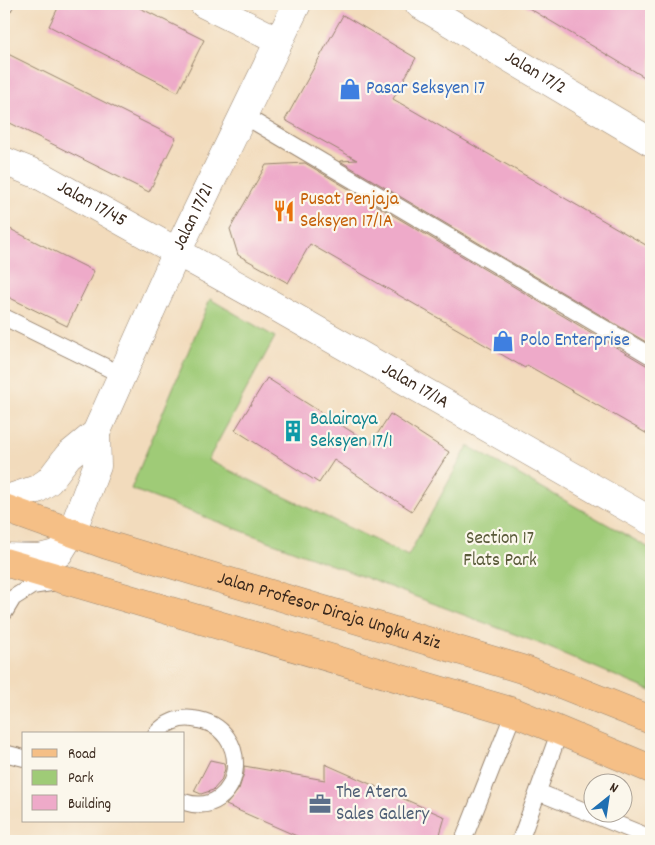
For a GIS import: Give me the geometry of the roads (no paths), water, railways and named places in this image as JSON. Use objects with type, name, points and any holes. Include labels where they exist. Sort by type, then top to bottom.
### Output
[{"type":"main road","name":"Jalan Profesor Diraja Ungku Aziz","points":[[4,508],[107,544],[528,671],[651,720]]},
{"type":"main road","points":[[4,562],[514,712],[651,769]]},
{"type":"street","points":[[204,4],[279,41]]},
{"type":"street","name":"Jalan 17/21","points":[[4,557],[39,558],[59,553],[72,532],[97,466],[96,433],[177,252],[297,4]]},
{"type":"street","name":"Jalan 17/2","points":[[419,4],[651,142]]},
{"type":"street","name":"Jalan 17/45","points":[[4,161],[39,176],[177,252]]},
{"type":"street","name":"Jalan 17/1A","points":[[177,252],[651,521]]},
{"type":"street","name":"Jalan 17/21","points":[[4,500],[37,488],[49,481],[68,456],[96,433]]},
{"type":"lane","points":[[243,115],[651,356]]},
{"type":"lane","points":[[4,317],[122,375]]},
{"type":"lane","points":[[4,613],[13,598],[32,586],[66,580]]},
{"type":"lane","points":[[463,841],[514,712]]},
{"type":"lane","points":[[158,732],[174,721],[188,718],[202,720],[215,726],[227,736],[234,750],[236,766],[233,781],[224,794],[212,804],[185,802]]},
{"type":"lane","points":[[520,841],[560,730]]},
{"type":"lane","points":[[4,753],[22,758]]},
{"type":"lane","points":[[538,792],[651,838]]},
{"type":"place","name":"Pasar Seksyen 17","points":[[350,89]]},
{"type":"place","name":"Pusat Penjaja Seksyen 17/1A","points":[[284,211]]},
{"type":"place","name":"Polo Enterprise","points":[[503,341]]},
{"type":"place","name":"Balairaya Seksyen 17/1","points":[[293,431]]},
{"type":"place","name":"The Atera Sales Gallery","points":[[320,804]]},
{"type":"park label","name":"Section 17 Flats Park","points":[[500,550]]}]
